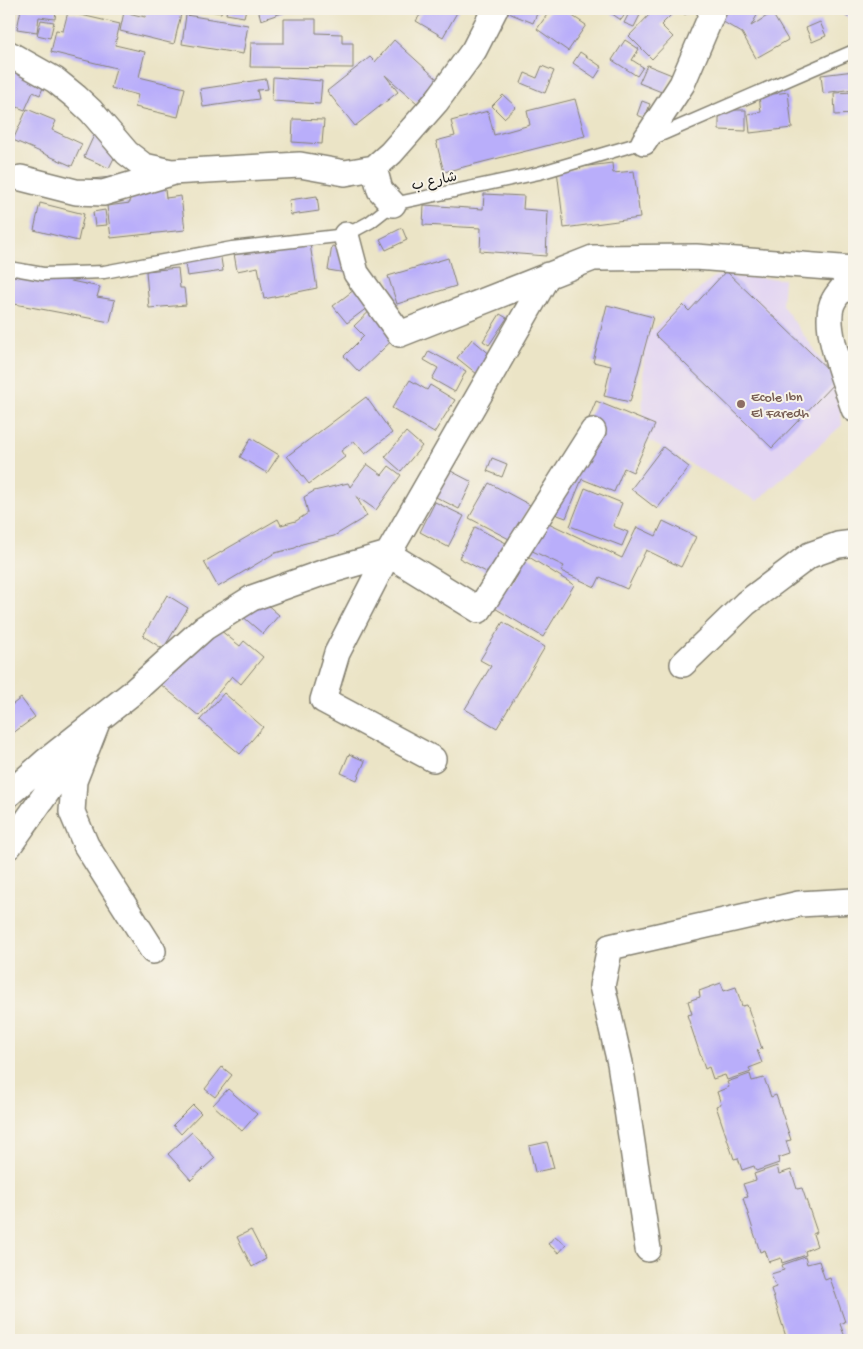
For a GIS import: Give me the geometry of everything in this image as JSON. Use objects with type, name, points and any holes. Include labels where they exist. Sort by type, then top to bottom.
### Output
[{"type":"street","points":[[21,178],[76,192],[103,194],[172,172],[300,165],[345,173],[374,168],[391,153],[436,102],[474,50],[495,9]]},
{"type":"street","points":[[644,142],[682,84],[714,9]]},
{"type":"street","points":[[9,54],[55,80],[76,97],[91,111],[127,153],[144,166],[172,172]]},
{"type":"street","points":[[374,168],[380,190],[393,204]]},
{"type":"street","points":[[346,235],[356,273],[400,334],[593,258],[696,257],[854,270]]},
{"type":"street","points":[[433,759],[323,700],[337,653],[388,554],[548,275]]},
{"type":"street","points":[[854,275],[833,300],[829,315],[830,333],[854,409]]},
{"type":"street","points":[[9,794],[46,761],[132,693],[204,628],[252,598],[322,573],[388,554],[479,610],[592,431]]},
{"type":"street","points":[[683,664],[746,603],[810,555],[838,545],[854,543]]},
{"type":"street","points":[[9,846],[98,720]]},
{"type":"street","points":[[98,720],[74,781],[72,812],[86,845],[152,951]]},
{"type":"street","points":[[648,1248],[620,1063],[602,986],[610,946],[799,904],[854,901]]},
{"type":"lane","name":"شارع ب","points":[[9,268],[43,274],[104,272],[232,248],[346,235],[370,222],[393,204],[539,173],[644,142],[854,50]]},
{"type":"shaded area","name":"Ecole Ibn El Faredh","points":[[715,276],[784,279],[782,305],[838,383],[842,425],[757,501],[642,437],[644,337]]},
{"type":"building","points":[[21,9],[56,10],[55,19],[39,17],[37,32],[17,29]]},
{"type":"building","points":[[127,9],[145,9],[144,14]]},
{"type":"building","points":[[147,9],[160,9],[181,14],[174,44],[120,31],[124,12],[145,17]]},
{"type":"building","points":[[199,9],[222,9],[221,13]]},
{"type":"building","points":[[227,9],[246,9],[244,17],[226,14]]},
{"type":"building","points":[[258,9],[294,9],[261,20]]},
{"type":"building","points":[[406,9],[422,9],[418,15]]},
{"type":"building","points":[[424,9],[459,9],[443,37],[416,21]]},
{"type":"building","points":[[505,9],[539,9],[533,23],[504,11]]},
{"type":"building","points":[[551,9],[562,9],[586,25],[568,51],[537,29]]},
{"type":"building","points":[[605,9],[629,9],[621,20]]},
{"type":"building","points":[[631,9],[642,11],[634,27],[624,23]]},
{"type":"building","points":[[646,9],[677,9],[661,25],[673,37],[652,59],[629,36],[651,13]]},
{"type":"building","points":[[679,9],[691,9],[685,15]]},
{"type":"building","points":[[726,9],[760,10],[751,26],[772,13],[788,40],[756,58],[742,33],[720,20]]},
{"type":"building","points":[[836,9],[853,9],[848,17]]},
{"type":"building","points":[[68,12],[120,24],[115,45],[145,52],[139,77],[185,88],[178,117],[135,107],[138,95],[111,88],[116,68],[51,52],[56,30],[63,31]]},
{"type":"building","points":[[186,15],[248,25],[243,54],[182,44]]},
{"type":"building","points":[[284,19],[316,19],[316,33],[342,34],[342,43],[353,43],[353,68],[250,67],[251,43],[284,43]]},
{"type":"building","points":[[41,20],[54,22],[50,38],[37,35]]},
{"type":"building","points":[[820,22],[826,36],[812,42],[806,28]]},
{"type":"building","points":[[394,40],[437,79],[417,103],[385,75],[398,92],[355,126],[327,91],[370,57],[375,62]]},
{"type":"building","points":[[625,40],[639,49],[632,60],[643,67],[637,76],[612,60]]},
{"type":"building","points":[[9,48],[45,83],[40,95],[33,92],[25,110],[17,107],[9,127]]},
{"type":"building","points":[[580,52],[602,67],[595,78],[573,63]]},
{"type":"building","points":[[647,65],[672,75],[664,93],[639,83]]},
{"type":"building","points":[[542,66],[554,71],[545,93],[521,83],[525,73],[537,78]]},
{"type":"building","points":[[854,71],[854,89],[823,93],[821,75]]},
{"type":"building","points":[[273,77],[322,81],[320,104],[272,101]]},
{"type":"building","points":[[266,79],[268,89],[257,90],[259,99],[203,107],[200,89]]},
{"type":"building","points":[[788,92],[792,128],[750,133],[748,114],[761,112],[759,96]]},
{"type":"building","points":[[854,92],[854,114],[835,115],[834,93]]},
{"type":"building","points":[[503,95],[516,107],[504,118],[492,106]]},
{"type":"building","points":[[575,99],[585,136],[444,172],[436,141],[455,136],[451,121],[488,111],[494,135],[530,125],[527,111]]},
{"type":"building","points":[[642,101],[650,104],[645,118],[637,115]]},
{"type":"building","points":[[27,109],[56,121],[52,130],[82,144],[72,166],[13,140]]},
{"type":"building","points":[[719,110],[746,110],[746,131],[719,130]]},
{"type":"building","points":[[293,119],[324,120],[322,144],[292,142]]},
{"type":"building","points":[[100,122],[117,152],[109,168],[84,157]]},
{"type":"building","points":[[612,163],[613,173],[634,171],[640,218],[564,228],[557,170]]},
{"type":"building","points":[[163,172],[166,198],[181,196],[185,230],[111,238],[107,206],[130,203],[128,188],[92,192],[91,179]]},
{"type":"building","points":[[484,194],[524,196],[523,209],[548,211],[546,256],[480,251],[481,228],[423,225],[424,205],[483,209]]},
{"type":"building","points":[[317,196],[319,211],[291,215],[289,200]]},
{"type":"building","points":[[40,203],[84,214],[78,241],[34,230]]},
{"type":"building","points":[[105,210],[107,225],[95,226],[93,212]]},
{"type":"building","points":[[402,228],[407,240],[386,250],[380,239]]},
{"type":"building","points":[[309,238],[317,288],[264,299],[258,267],[237,271],[233,248]]},
{"type":"building","points":[[332,246],[351,249],[347,273],[328,270]]},
{"type":"building","points":[[220,252],[223,271],[187,276],[184,257]]},
{"type":"building","points":[[448,258],[456,286],[397,304],[388,276]]},
{"type":"building","points":[[9,268],[100,287],[97,297],[115,300],[110,322],[9,303]]},
{"type":"building","points":[[178,268],[180,288],[184,288],[186,305],[149,308],[146,271]]},
{"type":"building","points":[[726,271],[838,379],[772,448],[655,335],[683,305],[689,311]]},
{"type":"building","points":[[363,283],[376,301],[347,323],[333,306]]},
{"type":"building","points":[[378,303],[404,329],[359,372],[344,356],[364,336],[354,326]]},
{"type":"building","points":[[607,305],[653,317],[630,402],[604,396],[611,366],[593,362]]},
{"type":"building","points":[[500,314],[507,318],[489,345],[483,341]]},
{"type":"building","points":[[472,339],[492,356],[477,374],[457,358]]},
{"type":"building","points":[[429,351],[466,371],[455,392],[432,379],[438,368],[424,360]]},
{"type":"building","points":[[410,380],[427,390],[430,385],[455,400],[434,433],[392,408]]},
{"type":"building","points":[[366,397],[392,433],[365,454],[354,441],[341,451],[345,457],[309,484],[287,456]]},
{"type":"building","points":[[596,401],[655,425],[633,472],[624,468],[614,492],[582,479],[566,518],[552,513],[558,493]]},
{"type":"building","points":[[406,432],[422,446],[401,471],[385,457]]},
{"type":"building","points":[[251,438],[279,455],[267,473],[240,457]]},
{"type":"building","points":[[663,447],[689,467],[657,509],[631,489]]},
{"type":"building","points":[[492,458],[507,464],[502,477],[487,471]]},
{"type":"building","points":[[367,464],[382,475],[389,466],[401,475],[376,510],[356,496],[367,516],[334,536],[275,553],[218,587],[204,562],[278,519],[281,525],[296,521],[308,513],[304,497],[314,491],[348,483],[350,487]]},
{"type":"building","points":[[447,469],[472,482],[459,509],[434,496]]},
{"type":"building","points":[[489,483],[530,505],[511,540],[469,518]]},
{"type":"building","points":[[585,488],[622,503],[613,526],[628,532],[622,546],[570,526]]},
{"type":"building","points":[[435,502],[464,516],[448,547],[420,532]]},
{"type":"building","points":[[536,517],[622,558],[637,527],[656,536],[663,521],[696,537],[681,567],[646,550],[627,589],[600,577],[595,587],[561,571],[564,566],[522,546]]},
{"type":"building","points":[[475,527],[508,544],[492,575],[459,558]]},
{"type":"building","points":[[521,552],[574,585],[543,637],[488,604],[501,582],[510,588],[519,573],[512,568]]},
{"type":"building","points":[[167,595],[188,608],[163,649],[143,636]]},
{"type":"building","points":[[257,596],[279,615],[263,634],[241,615]]},
{"type":"building","points":[[210,622],[240,646],[244,641],[263,657],[241,684],[232,676],[199,716],[154,679]]},
{"type":"building","points":[[503,622],[545,647],[497,728],[465,709],[491,666],[480,660]]},
{"type":"building","points":[[224,693],[263,727],[240,754],[200,720]]},
{"type":"building","points":[[21,698],[35,717],[9,736],[9,707]]},
{"type":"building","points":[[349,754],[365,761],[357,780],[341,773]]},
{"type":"building","points":[[721,983],[724,991],[736,987],[742,1006],[747,1005],[762,1049],[757,1050],[762,1063],[749,1068],[751,1072],[727,1080],[725,1075],[713,1079],[709,1067],[705,1069],[687,1015],[692,1014],[688,1001],[700,997],[699,991]]},
{"type":"building","points":[[222,1067],[232,1075],[215,1097],[205,1089]]},
{"type":"building","points":[[750,1074],[752,1081],[764,1078],[771,1097],[776,1095],[791,1140],[786,1141],[790,1154],[778,1158],[779,1163],[756,1171],[754,1166],[742,1170],[738,1158],[734,1159],[716,1106],[721,1104],[717,1092],[729,1087],[727,1082]]},
{"type":"building","points":[[228,1089],[257,1114],[242,1131],[213,1105]]},
{"type":"building","points":[[193,1105],[201,1113],[181,1134],[173,1125]]},
{"type":"building","points":[[192,1132],[215,1158],[191,1180],[168,1154]]},
{"type":"building","points":[[547,1142],[554,1168],[535,1172],[529,1146]]},
{"type":"building","points":[[777,1166],[779,1174],[791,1170],[797,1189],[802,1188],[817,1232],[813,1234],[817,1246],[805,1251],[806,1255],[782,1263],[781,1258],[769,1262],[765,1250],[760,1252],[743,1198],[748,1197],[743,1184],[756,1180],[754,1174]]},
{"type":"building","points":[[251,1230],[266,1259],[252,1267],[237,1237]]},
{"type":"building","points":[[555,1236],[566,1245],[559,1253],[548,1244]]},
{"type":"building","points":[[805,1257],[807,1264],[819,1261],[825,1280],[830,1278],[845,1322],[840,1324],[845,1337],[835,1340],[787,1340],[771,1289],[776,1287],[771,1274],[784,1270],[782,1265]]},
{"type":"place","name":"Ecole Ibn El Faredh","points":[[741,404]]}]
